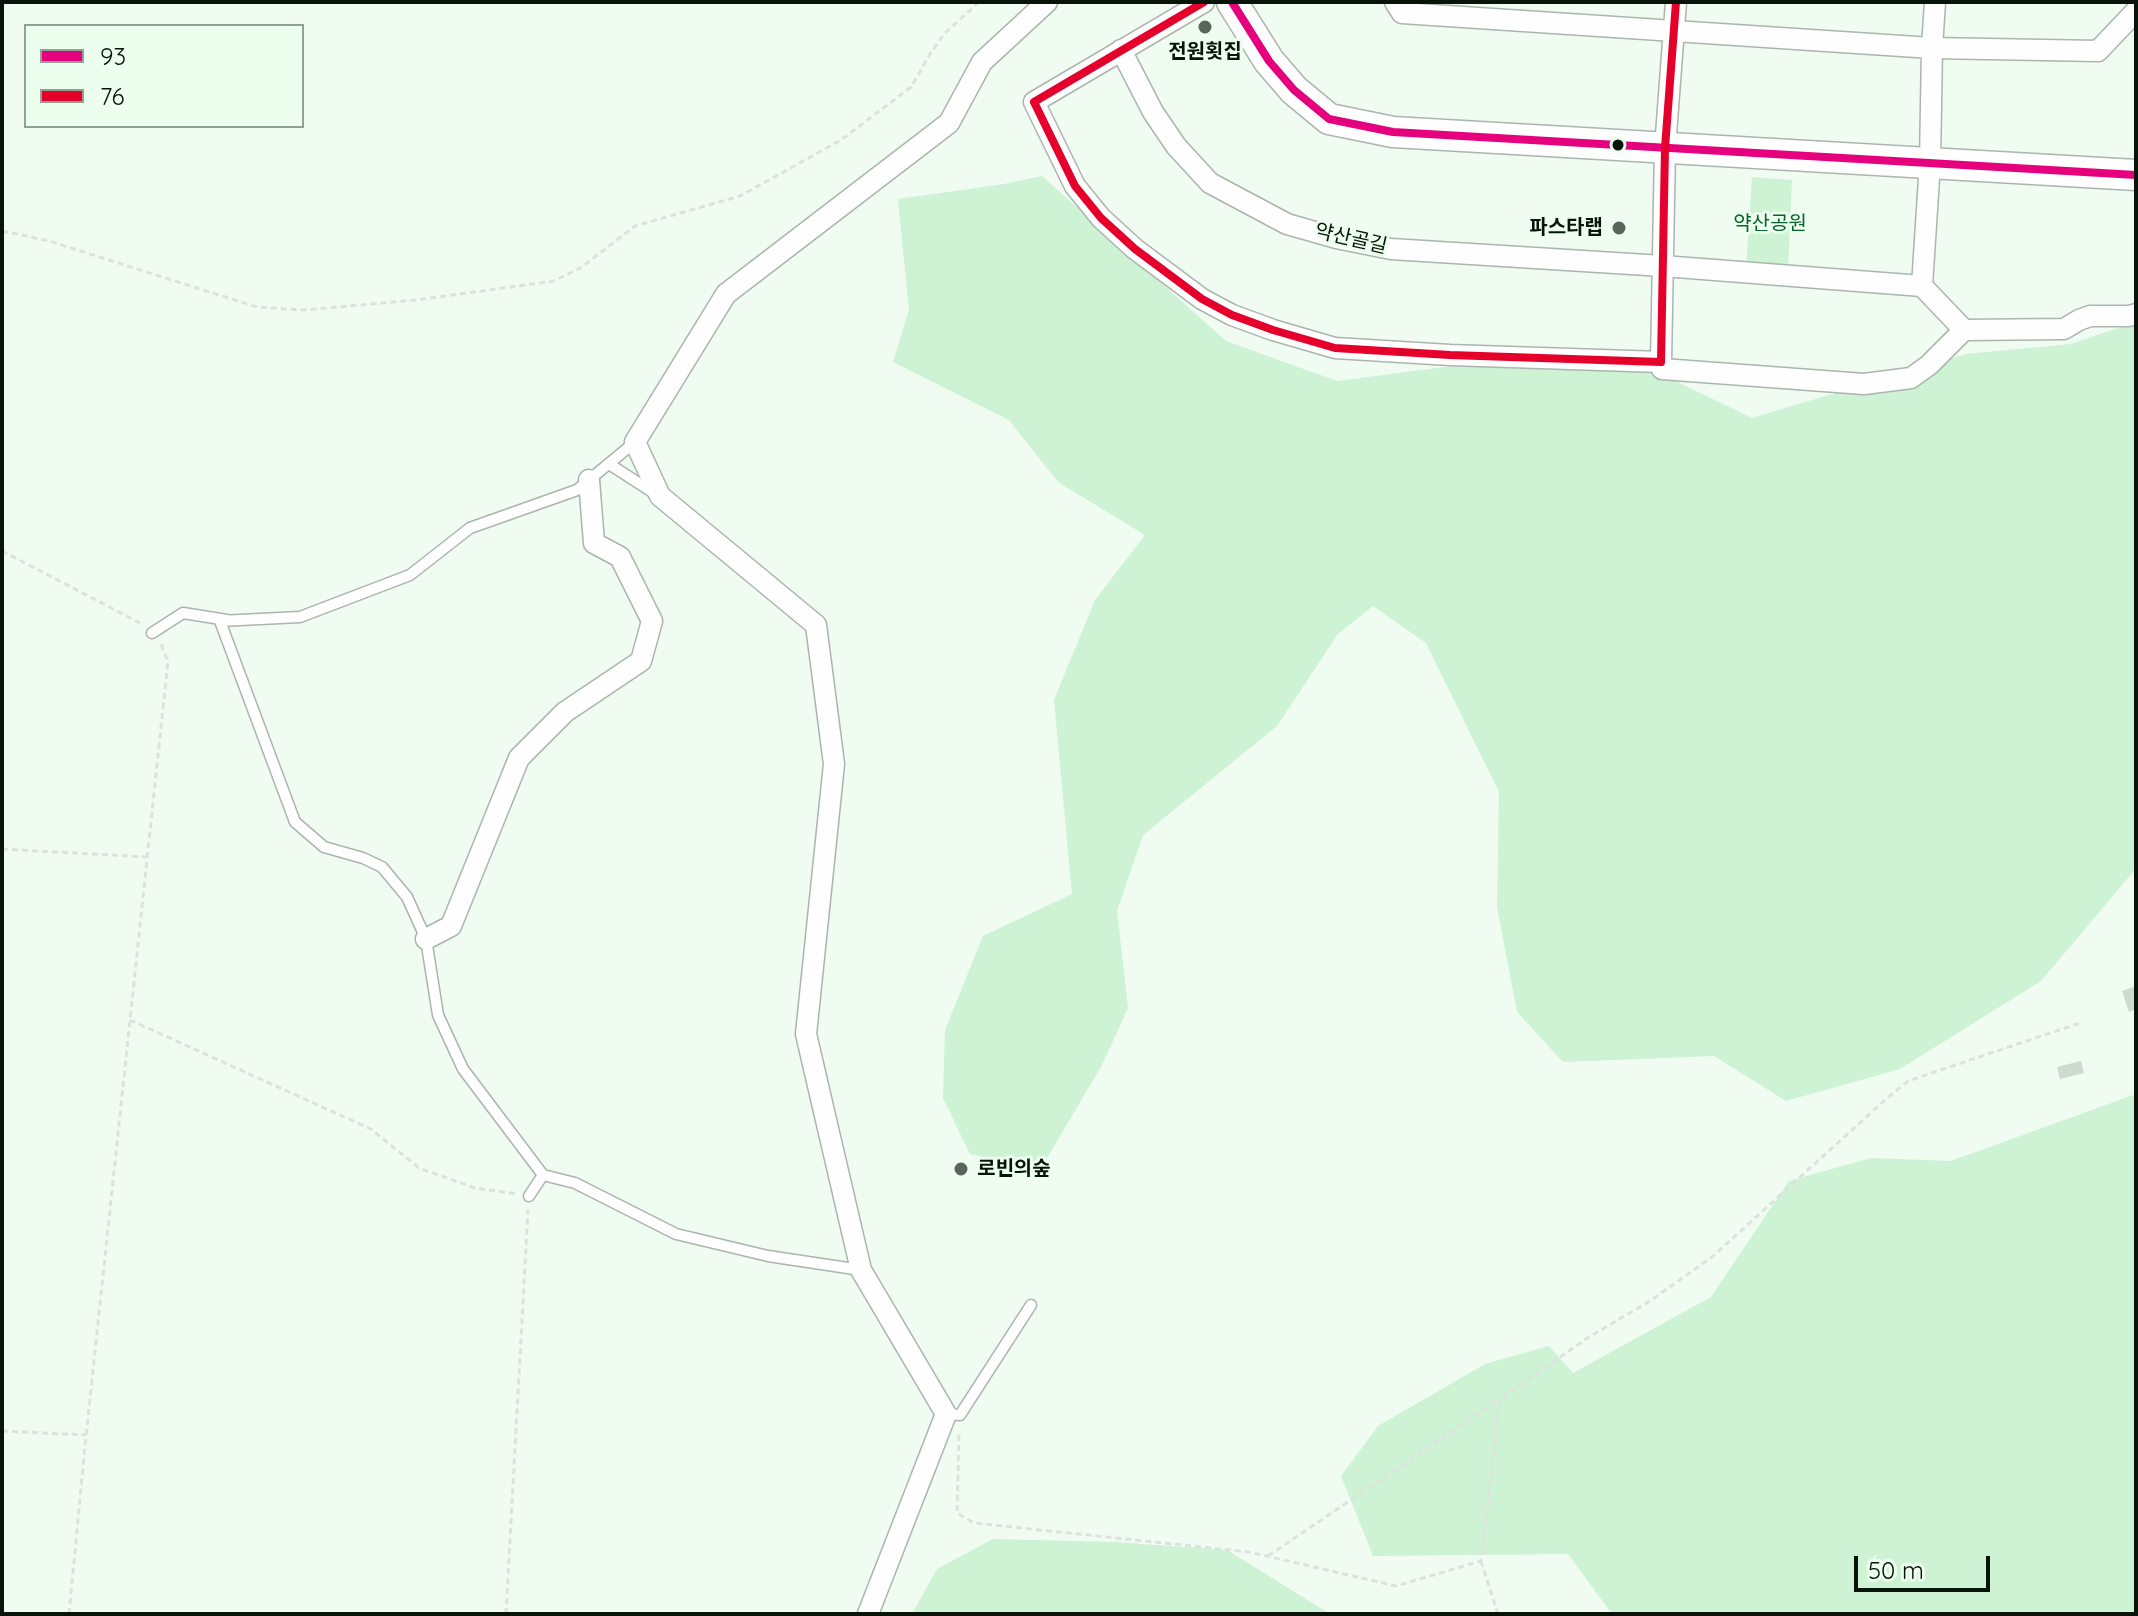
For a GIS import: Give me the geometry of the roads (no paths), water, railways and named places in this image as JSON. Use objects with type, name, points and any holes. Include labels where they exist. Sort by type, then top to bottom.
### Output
[{"type":"street","points":[[868,1614],[953,1414],[861,1270],[806,1034],[834,764],[816,625],[660,496],[635,442],[726,294],[949,123],[982,62],[1047,2]]},
{"type":"street","points":[[1204,2],[1034,102],[1075,186],[1101,218],[1135,249],[1202,299],[1232,315],[1335,348],[1661,362]]},
{"type":"street","points":[[1232,2],[1269,61],[1294,90],[1329,119],[1393,132],[2136,175]]},
{"type":"street","points":[[1395,2],[1402,13],[1932,48],[2098,51],[2136,11]]},
{"type":"street","points":[[1676,2],[1665,148],[1662,369],[1864,384],[1911,378],[1929,365],[1964,330],[2064,329],[2090,316],[2136,314]]},
{"type":"street","points":[[1935,2],[1922,286],[1964,330]]},
{"type":"street","name":"약산골길","points":[[1121,50],[1153,112],[1176,146],[1210,183],[1287,224],[1391,249],[1922,286]]},
{"type":"street","points":[[426,939],[451,926],[519,758],[565,712],[641,661],[652,621],[620,557],[594,543],[589,480]]},
{"type":"lane","points":[[635,442],[577,490],[470,528],[410,575],[300,617],[220,621],[295,822],[324,847],[382,867],[407,897],[426,939],[438,1015],[463,1069],[543,1175],[575,1183],[676,1234],[768,1256],[861,1270]]},
{"type":"lane","points":[[609,464],[660,496]]},
{"type":"lane","points":[[152,633],[183,613],[229,621]]},
{"type":"lane","points":[[529,1196],[543,1175]]},
{"type":"lane","points":[[953,1414],[1031,1305]]},
{"type":"place","name":"전원횟집","points":[[1205,27]]},
{"type":"place","name":"파스타랩","points":[[1619,228]]},
{"type":"place","name":"로빈의숲","points":[[961,1169]]},
{"type":"park label","name":"약산공원","points":[[1770,224]]}]
